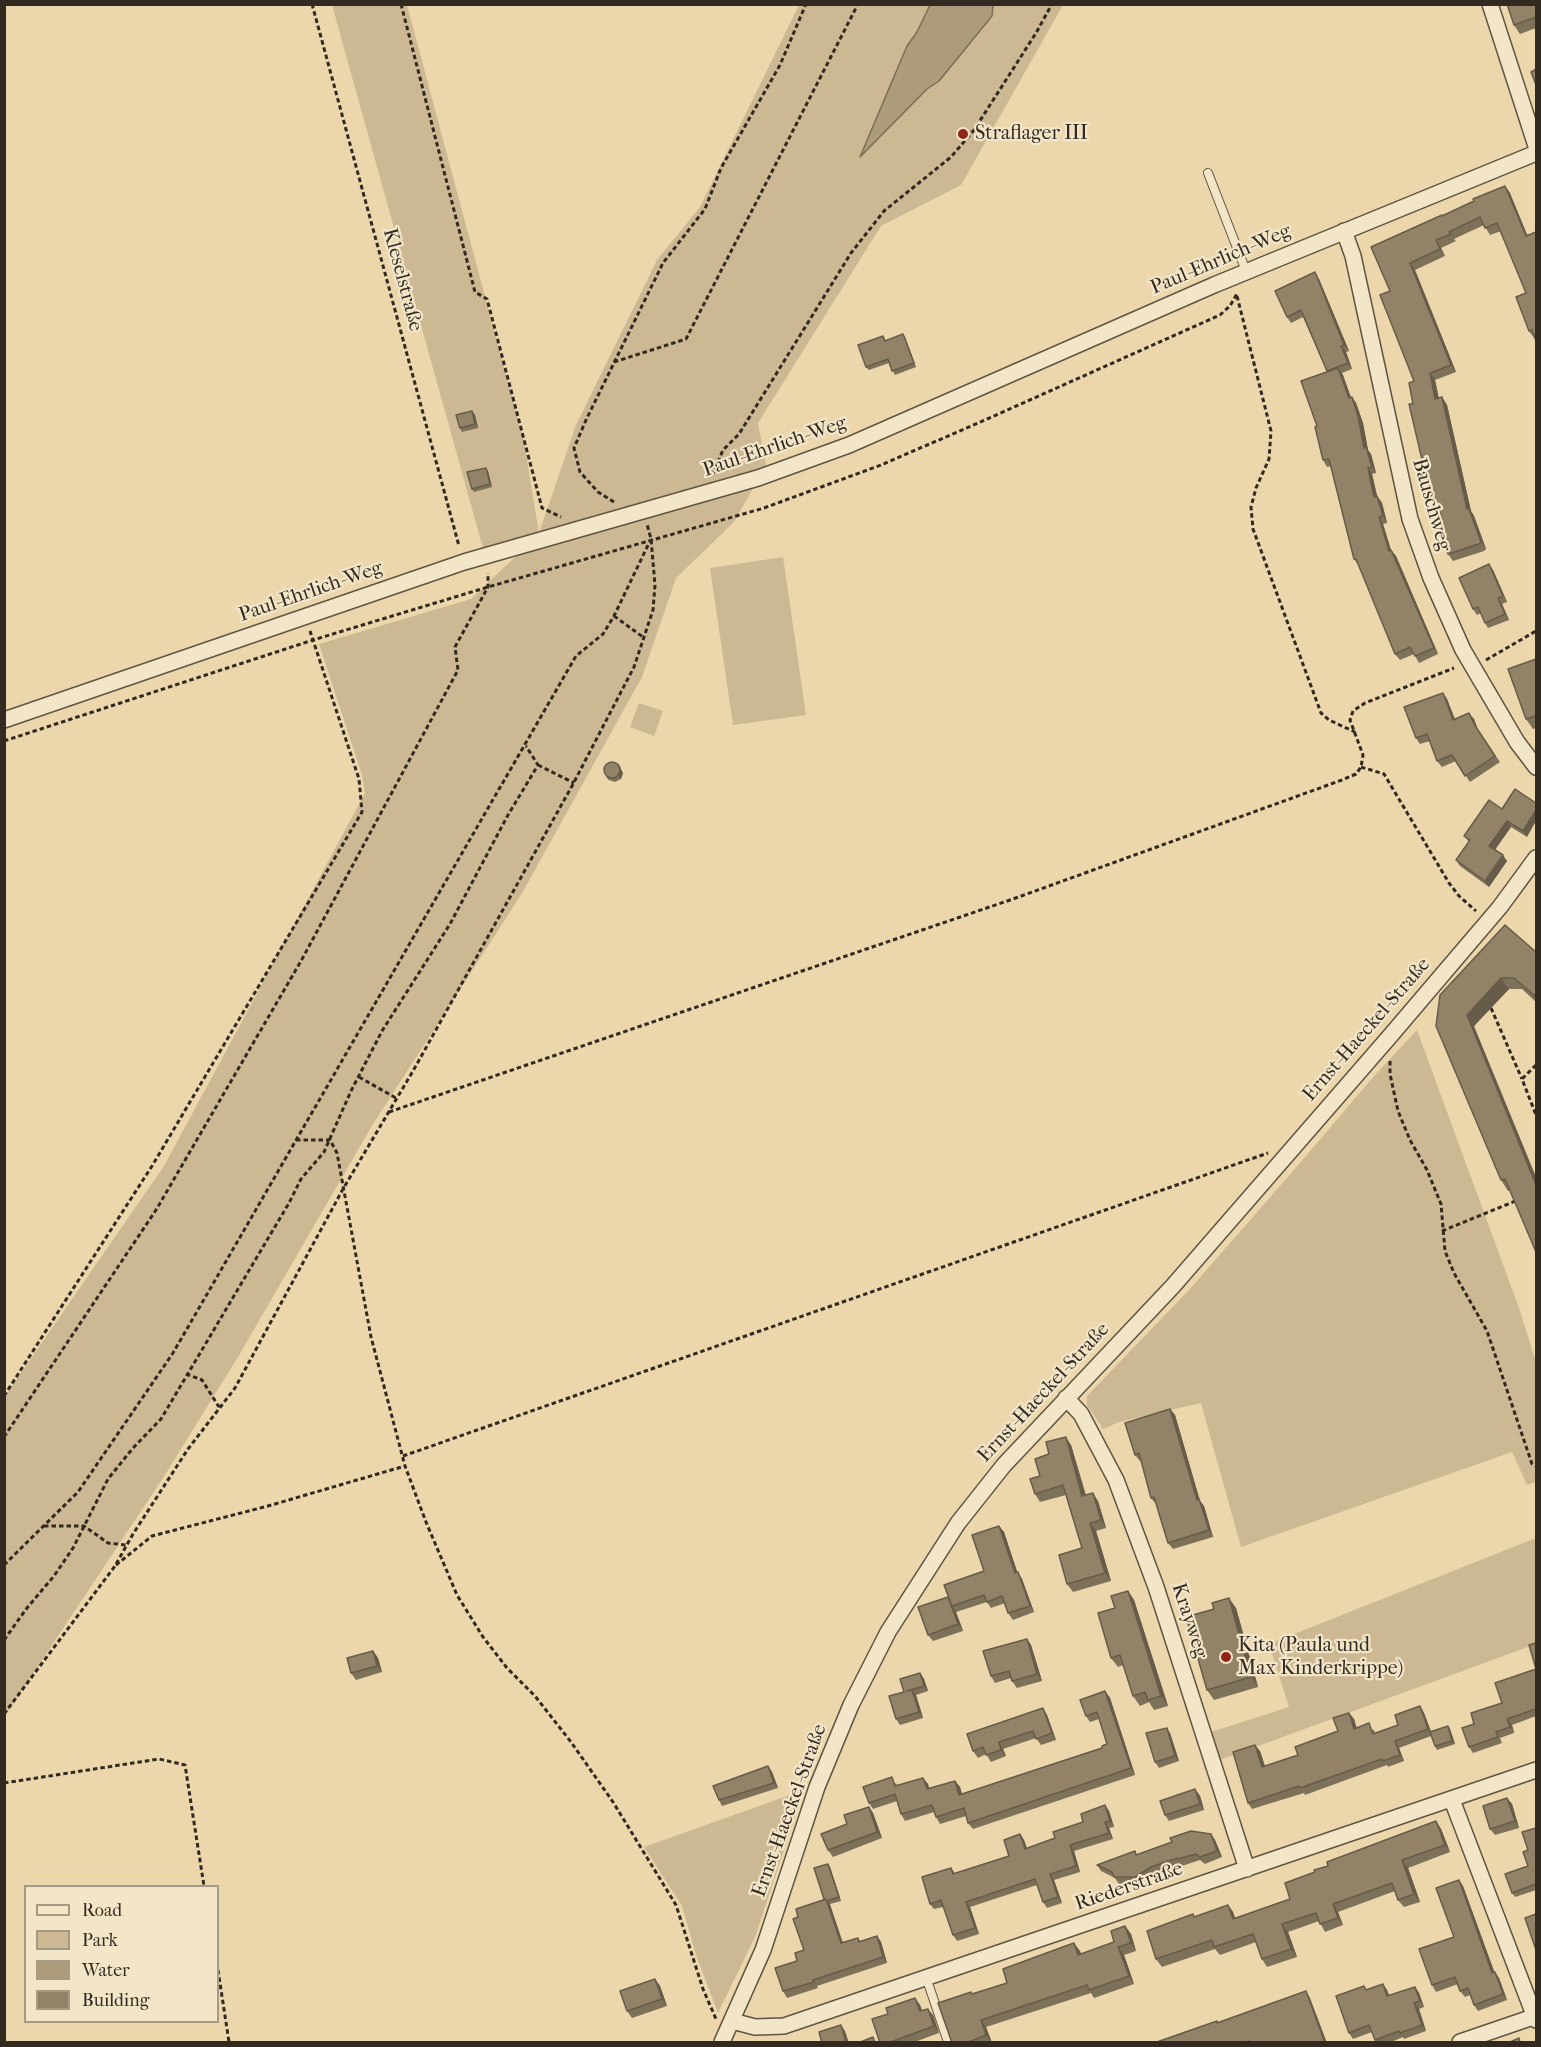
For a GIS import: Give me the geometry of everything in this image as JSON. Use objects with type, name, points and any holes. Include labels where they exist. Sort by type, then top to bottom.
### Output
[{"type":"street","points":[[1490,4],[1536,146]]},
{"type":"street","name":"Paul-Ehrlich-Weg","points":[[4,720],[464,562],[758,478],[849,445],[1246,271],[1536,153]]},
{"type":"street","name":"Bauschweg","points":[[1344,231],[1353,256],[1410,519],[1431,578],[1472,664],[1517,742],[1536,767]]},
{"type":"street","name":"Ernst-Haeckel-Straße","points":[[722,2043],[763,1950],[817,1787],[851,1705],[888,1632],[958,1523],[1004,1465],[1173,1286],[1500,907],[1536,858]]},
{"type":"street","name":"Krayweg","points":[[1066,1398],[1081,1414],[1116,1480],[1156,1587],[1247,1869]]},
{"type":"street","name":"Riederstraße","points":[[732,2021],[755,2027],[784,2026],[1536,1770]]},
{"type":"street","points":[[1452,1800],[1536,2017],[1460,2043]]},
{"type":"lane","points":[[1208,173],[1246,271]]},
{"type":"lane","points":[[926,1977],[948,2043]]},
{"type":"path","name":"Kleselstraße","points":[[312,4],[464,562]]},
{"type":"path","points":[[401,4],[475,292],[487,299],[542,508],[564,519]]},
{"type":"path","points":[[4,1714],[115,1566],[188,1449],[235,1388],[343,1189],[574,783],[634,667],[652,609],[654,594],[651,539],[639,512],[598,492],[580,472],[574,448],[663,263],[705,210],[721,168],[780,65],[806,4]]},
{"type":"path","points":[[614,362],[686,339],[858,4]]},
{"type":"path","points":[[711,492],[712,474],[723,450],[739,434],[851,252],[884,211],[951,158],[974,130],[1052,4]]},
{"type":"path","points":[[4,741],[313,640],[651,539],[764,508],[881,465],[1220,315],[1237,296],[1246,271]]},
{"type":"path","points":[[1231,278],[1271,431],[1269,459],[1256,488],[1251,507],[1253,529],[1321,713],[1329,720],[1354,732]]},
{"type":"path","points":[[4,1565],[78,1492],[173,1353],[576,656],[603,634],[614,616],[651,539]]},
{"type":"path","points":[[4,1437],[156,1210],[302,961],[458,670],[455,647],[488,587],[488,556]]},
{"type":"path","points":[[4,1396],[152,1166],[362,812],[359,779],[305,615]]},
{"type":"path","points":[[614,616],[644,637]]},
{"type":"path","points":[[388,1112],[1013,899],[1342,780],[1356,774],[1361,767],[1363,755],[1350,720],[1353,711],[1365,703],[1472,664],[1536,631]]},
{"type":"path","points":[[526,745],[538,765],[574,783]]},
{"type":"path","points":[[4,1640],[73,1548],[108,1479],[161,1419],[301,1179],[324,1152],[382,1031],[450,924],[508,815],[538,765]]},
{"type":"path","points":[[1361,767],[1384,774],[1449,883],[1458,896],[1476,911]]},
{"type":"path","points":[[1491,1008],[1536,1115]]},
{"type":"path","points":[[1391,1035],[1390,1074],[1398,1111],[1441,1204],[1442,1231],[1454,1273],[1488,1331],[1532,1464],[1536,1466]]},
{"type":"path","points":[[1522,1079],[1536,1065]]},
{"type":"path","points":[[359,1077],[396,1098]]},
{"type":"path","points":[[296,1140],[330,1140]]},
{"type":"path","points":[[330,1140],[337,1154],[372,1337],[405,1466],[457,1595],[483,1637],[507,1668],[535,1696],[613,1802],[676,1905],[703,1989],[716,2019],[732,2021]]},
{"type":"path","points":[[403,1456],[1298,1142]]},
{"type":"path","points":[[1442,1231],[1518,1200]]},
{"type":"path","points":[[186,1374],[202,1380],[220,1408]]},
{"type":"path","points":[[115,1566],[152,1536],[268,1506],[405,1466]]},
{"type":"path","points":[[44,1526],[84,1526],[108,1543],[126,1545]]},
{"type":"path","points":[[4,1783],[159,1759],[185,1765],[204,1885]]},
{"type":"path","points":[[219,1977],[229,2043]]},
{"type":"green space","points":[[332,5],[407,5],[524,442],[539,533],[576,425],[657,260],[700,207],[799,5],[1063,5],[961,185],[881,226],[758,423],[766,465],[734,522],[676,578],[642,677],[521,895],[373,1124],[238,1357],[163,1478],[5,1716],[5,1396],[164,1166],[365,793],[362,775],[319,644],[471,599],[538,535],[483,548]]},
{"type":"green space","points":[[783,557],[806,715],[733,725],[710,568]]},
{"type":"green space","points":[[639,703],[663,711],[654,736],[630,727]]},
{"type":"green space","points":[[1417,1030],[1519,1308],[1536,1362],[1536,1482],[1527,1485],[1512,1452],[1241,1547],[1201,1403],[1119,1422],[1103,1429],[1087,1405],[1087,1396],[1189,1290],[1374,1076]]},
{"type":"green space","points":[[1536,1538],[1536,1644],[1220,1760],[1211,1732],[1289,1707],[1269,1644]]},
{"type":"green space","points":[[804,1790],[755,1937],[718,2013],[697,1958],[682,1906],[644,1847]]},
{"type":"water","points":[[930,5],[993,5],[992,16],[939,81],[927,89],[860,157],[907,46],[917,32]]},
{"type":"building","points":[[1507,4],[1536,4],[1536,17],[1514,25]]},
{"type":"building","points":[[1536,69],[1536,85],[1531,72]]},
{"type":"building","points":[[1505,186],[1526,236],[1536,232],[1536,341],[1532,330],[1529,331],[1516,297],[1526,293],[1497,223],[1485,228],[1480,217],[1436,240],[1440,249],[1410,263],[1451,365],[1430,373],[1435,399],[1442,397],[1467,509],[1469,509],[1481,542],[1448,554],[1437,520],[1442,518],[1432,493],[1430,494],[1409,404],[1413,404],[1409,383],[1414,381],[1380,295],[1390,291],[1371,247]]},
{"type":"building","points":[[1315,272],[1344,345],[1341,346],[1348,363],[1327,371],[1301,310],[1287,317],[1275,291]]},
{"type":"building","points":[[903,334],[914,363],[892,371],[888,359],[866,367],[858,345],[883,336],[885,341]]},
{"type":"building","points":[[1338,368],[1358,416],[1364,448],[1366,447],[1372,467],[1368,468],[1374,497],[1377,496],[1383,516],[1379,517],[1389,551],[1391,550],[1434,648],[1415,656],[1410,647],[1395,654],[1356,559],[1354,559],[1329,459],[1323,460],[1315,427],[1317,426],[1301,381]]},
{"type":"building","points":[[472,411],[475,424],[460,428],[456,415]]},
{"type":"building","points":[[486,468],[490,484],[472,489],[467,472]]},
{"type":"building","points":[[1489,564],[1503,596],[1498,598],[1505,614],[1485,623],[1478,607],[1473,609],[1459,578]]},
{"type":"building","points":[[1536,659],[1536,716],[1526,719],[1508,669]]},
{"type":"building","points":[[1443,693],[1453,720],[1469,713],[1495,756],[1465,776],[1452,755],[1437,761],[1427,734],[1416,738],[1404,707]]},
{"type":"building","points":[[609,762],[615,762],[620,770],[618,776],[609,778],[604,773],[604,767]]},
{"type":"building","points":[[1515,789],[1536,803],[1536,810],[1523,831],[1507,821],[1489,846],[1503,855],[1485,881],[1456,860],[1470,840],[1464,836],[1489,800],[1502,809]]},
{"type":"building","points":[[1505,925],[1536,952],[1536,997],[1514,978],[1501,978],[1467,1015],[1536,1185],[1536,1252],[1505,1179],[1501,1180],[1436,1026],[1440,995]]},
{"type":"building","points":[[1170,1409],[1197,1500],[1199,1499],[1209,1530],[1168,1543],[1154,1497],[1151,1498],[1139,1453],[1135,1455],[1125,1423]]},
{"type":"building","points":[[1066,1437],[1082,1496],[1093,1493],[1101,1520],[1090,1523],[1105,1573],[1067,1584],[1059,1555],[1082,1548],[1063,1485],[1035,1494],[1030,1479],[1040,1476],[1035,1459],[1049,1454],[1046,1442]]},
{"type":"building","points":[[999,1526],[1015,1573],[1018,1572],[1030,1606],[1008,1613],[1002,1596],[987,1602],[984,1595],[952,1606],[944,1585],[984,1571],[972,1535]]},
{"type":"building","points":[[1128,1591],[1161,1696],[1148,1700],[1145,1692],[1133,1696],[1120,1655],[1111,1658],[1098,1613],[1115,1608],[1111,1596]]},
{"type":"building","points":[[948,1597],[958,1624],[928,1635],[918,1607]]},
{"type":"building","name":"Kita (Paula und Max Kinderkrippe)","points":[[1229,1598],[1251,1677],[1207,1690],[1186,1617],[1214,1609],[1212,1603]]},
{"type":"building","points":[[1027,1639],[1037,1674],[1012,1681],[1009,1671],[991,1676],[983,1651]]},
{"type":"building","points":[[1536,1643],[1536,1669],[1529,1645]]},
{"type":"building","points":[[373,1651],[377,1666],[351,1673],[347,1658]]},
{"type":"building","points":[[1536,1669],[1536,1709],[1507,1719],[1510,1727],[1496,1732],[1498,1737],[1469,1747],[1462,1728],[1474,1724],[1471,1713],[1502,1703],[1495,1683]]},
{"type":"building","points":[[920,1673],[924,1686],[907,1691],[912,1690],[919,1712],[896,1719],[889,1696],[904,1692],[900,1679]]},
{"type":"building","points":[[1105,1691],[1131,1768],[968,1823],[964,1808],[936,1817],[932,1805],[901,1814],[895,1794],[869,1803],[863,1787],[892,1777],[895,1786],[923,1778],[927,1789],[955,1781],[959,1795],[1102,1748],[1107,1744],[1097,1712],[1086,1716],[1080,1700]]},
{"type":"building","points":[[1420,1706],[1428,1729],[1395,1741],[1400,1755],[1248,1803],[1233,1752],[1255,1745],[1262,1767],[1298,1755],[1295,1747],[1338,1731],[1333,1718],[1349,1713],[1354,1729],[1369,1723],[1373,1734],[1398,1725],[1395,1715]]},
{"type":"building","points":[[1043,1708],[1052,1733],[1036,1739],[1033,1731],[999,1742],[1001,1750],[986,1755],[983,1747],[973,1751],[967,1734]]},
{"type":"building","points":[[1448,1726],[1452,1741],[1435,1746],[1430,1732]]},
{"type":"building","points":[[1167,1728],[1175,1756],[1155,1762],[1146,1733]]},
{"type":"building","points":[[768,1766],[774,1783],[719,1800],[713,1786]]},
{"type":"building","points":[[1195,1789],[1200,1804],[1165,1815],[1160,1801]]},
{"type":"building","points":[[1507,1798],[1515,1821],[1490,1829],[1483,1806]]},
{"type":"building","points":[[1105,1805],[1110,1821],[1105,1822],[1109,1833],[1070,1845],[1076,1866],[1050,1874],[1058,1897],[1043,1902],[1035,1879],[966,1902],[975,1928],[953,1935],[941,1900],[930,1904],[922,1877],[951,1868],[953,1874],[1009,1856],[1004,1840],[1020,1834],[1025,1849],[1055,1838],[1053,1832],[1083,1822],[1081,1814]]},
{"type":"building","points":[[869,1807],[877,1832],[828,1850],[821,1834],[847,1824],[844,1815]]},
{"type":"building","points":[[1436,1821],[1445,1845],[1402,1860],[1414,1894],[1398,1900],[1392,1883],[1333,1904],[1338,1918],[1320,1924],[1316,1913],[1282,1924],[1291,1949],[1262,1959],[1253,1934],[1214,1947],[1212,1940],[1156,1959],[1147,1931],[1193,1914],[1194,1917],[1228,1905],[1233,1919],[1290,1899],[1285,1883],[1328,1866],[1327,1862]]},
{"type":"building","points":[[1536,1828],[1536,1884],[1512,1893],[1505,1874],[1528,1866],[1523,1852],[1528,1850],[1522,1832]]},
{"type":"building","points":[[1191,1831],[1211,1834],[1217,1851],[1200,1857],[1196,1854],[1177,1858],[1151,1867],[1135,1877],[1114,1877],[1112,1872],[1097,1865],[1135,1851],[1136,1855],[1172,1842],[1170,1838]]},
{"type":"building","points":[[828,1864],[839,1897],[827,1901],[824,1899],[814,1868]]},
{"type":"building","points":[[1459,1880],[1492,1973],[1495,1972],[1503,1994],[1474,2005],[1468,1988],[1460,1991],[1455,1977],[1432,1985],[1419,1949],[1454,1937],[1436,1888]]},
{"type":"building","points":[[826,1899],[841,1943],[858,1938],[859,1942],[877,1936],[883,1957],[783,1991],[775,1968],[797,1961],[795,1953],[804,1950],[793,1919],[798,1917],[796,1909]]},
{"type":"building","points":[[1536,1914],[1536,1950],[1525,1918]]},
{"type":"building","points":[[1125,1926],[1131,1943],[1118,1947],[1129,1976],[1089,1990],[1087,1985],[981,2020],[986,2035],[966,2043],[952,2043],[938,2003],[1007,1983],[1003,1969],[1074,1943],[1078,1955],[1114,1942],[1111,1931]]},
{"type":"building","points":[[655,1979],[662,1999],[627,2011],[620,1991]]},
{"type":"building","points":[[1383,1984],[1387,1996],[1415,1987],[1420,2001],[1414,2003],[1422,2025],[1375,2040],[1369,2025],[1349,2033],[1336,1996],[1364,1986],[1366,1990]]},
{"type":"building","points":[[1306,1991],[1325,2043],[1250,2043],[1249,2041],[1243,2043],[1154,2043],[1217,2021],[1217,2023]]},
{"type":"building","points":[[915,1998],[920,2011],[928,2009],[934,2026],[888,2043],[880,2043],[872,2019],[888,2014],[886,2008]]},
{"type":"building","points":[[841,2025],[846,2043],[822,2043],[819,2032]]},
{"type":"building","points":[[873,2037],[875,2043],[858,2043]]},
{"type":"building","points":[[1519,2038],[1520,2043],[1508,2043]]},
{"type":"place","name":"Straflager III","points":[[963,134]]},
{"type":"place","name":"Kita (Paula und Max Kinderkrippe)","points":[[1226,1657]]}]
